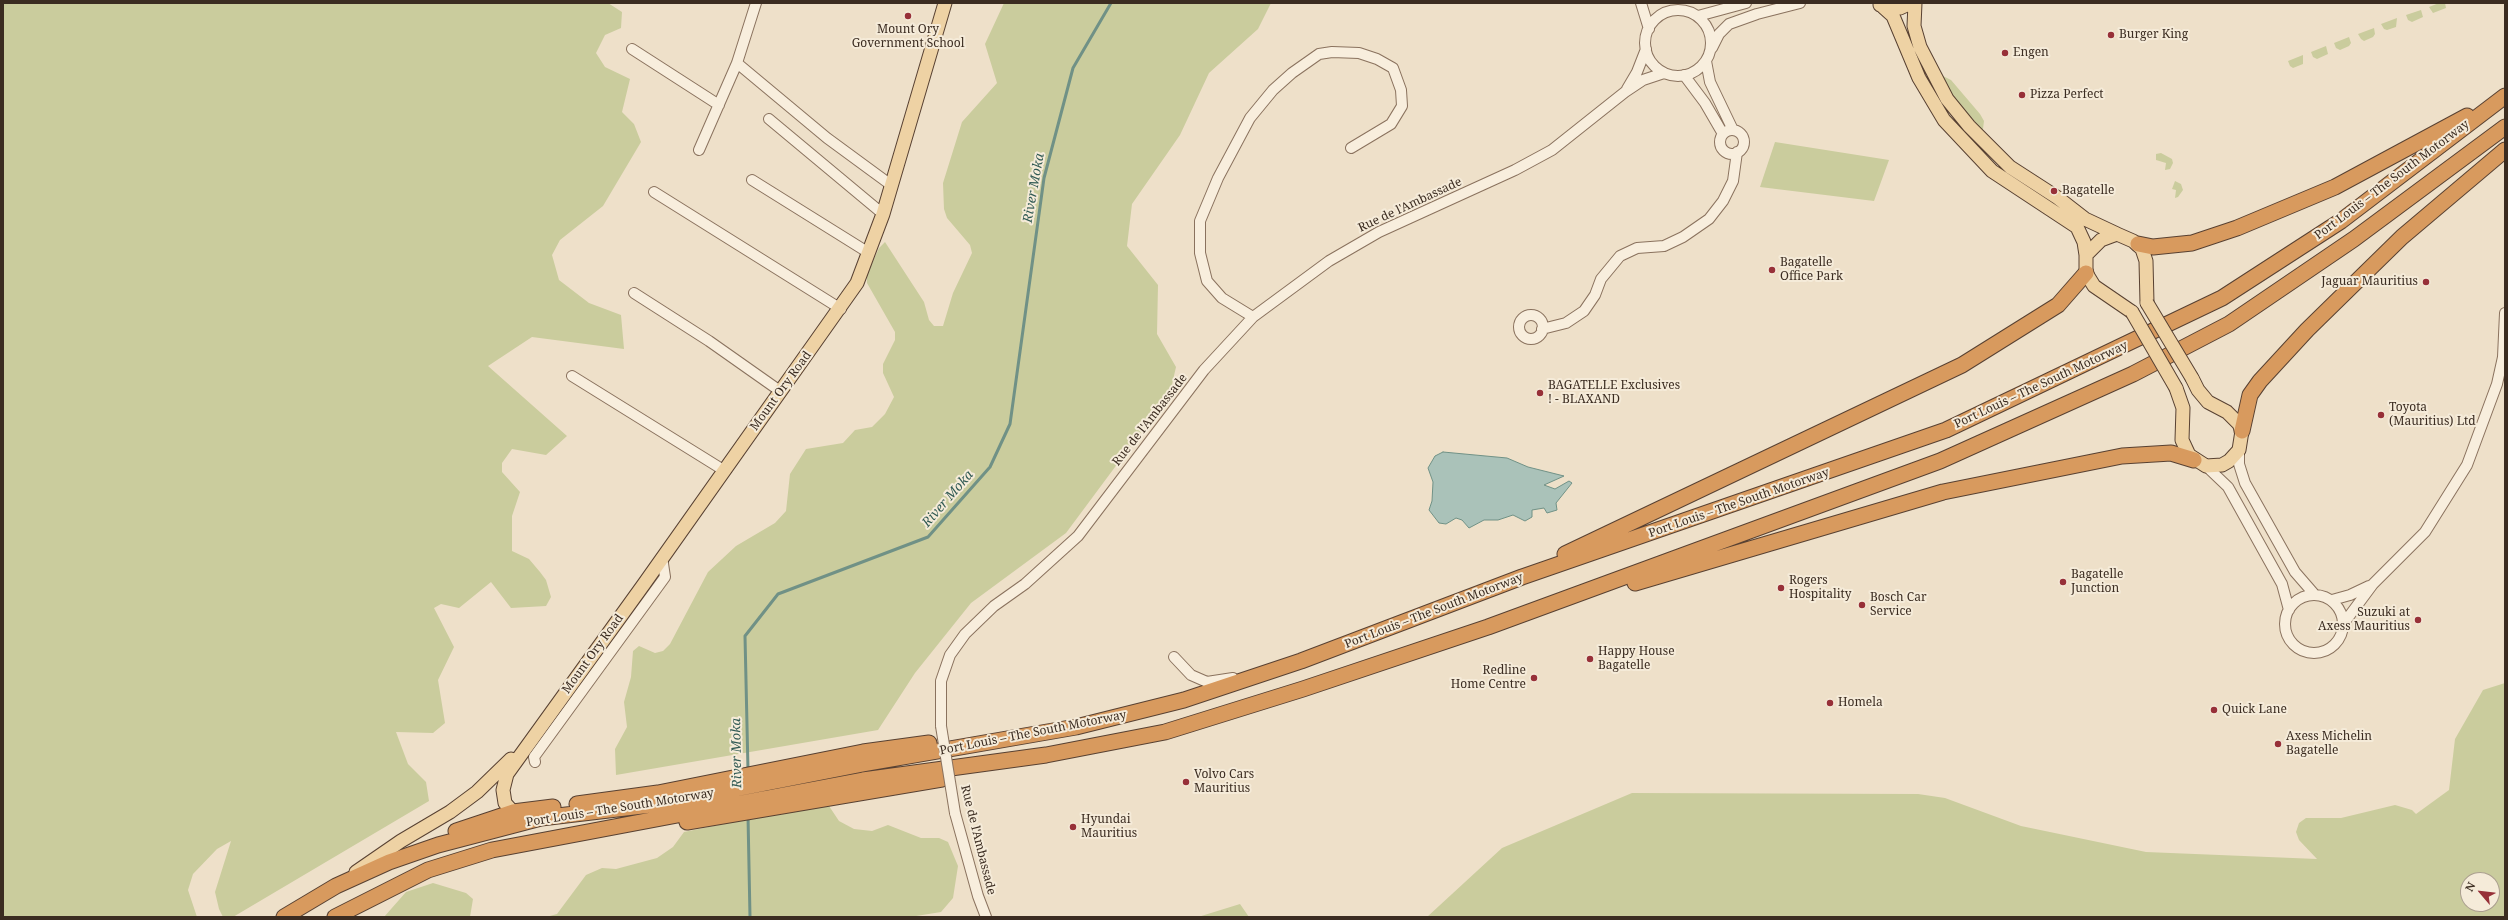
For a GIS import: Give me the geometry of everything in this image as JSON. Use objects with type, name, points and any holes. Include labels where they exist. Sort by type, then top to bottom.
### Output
[{"type":"highway","points":[[2138,244],[2153,247],[2192,243],[2237,228],[2335,186],[2505,96]]},
{"type":"highway","name":"Port Louis – The South Motorway","points":[[335,917],[428,870],[504,848],[863,758],[1076,727],[1184,700],[1301,661],[1522,577],[1946,430],[2132,343],[2222,298],[2341,221],[2505,96]]},
{"type":"highway","name":"Port Louis – The South Motorway","points":[[284,917],[336,886],[389,862],[438,845],[541,818],[660,810],[863,787],[1046,755],[1165,732],[1304,689],[1488,627],[1940,462],[2133,374],[2229,324],[2354,239],[2505,128]]},
{"type":"highway","points":[[2242,431],[2250,395],[2260,381],[2307,330],[2402,237],[2505,150]]},
{"type":"highway","points":[[1522,577],[1556,559],[1962,365],[2058,305],[2086,273]]},
{"type":"highway","points":[[1488,627],[1943,492],[2122,456],[2171,453],[2200,463]]},
{"type":"highway","points":[[389,862],[408,847],[513,812],[660,810]]},
{"type":"main road","name":"Mount Ory Road","points":[[513,812],[505,803],[503,790],[507,774],[532,736],[725,471],[780,391],[841,309],[857,283],[883,214],[946,3]]},
{"type":"main road","points":[[1880,5],[1900,8],[1911,3]]},
{"type":"main road","points":[[1880,5],[1893,16],[1919,78],[1944,120],[1974,155],[1992,171],[2077,227],[2083,237],[2086,255],[2086,273],[2094,286],[2132,312],[2176,388],[2183,408],[2182,440],[2189,455],[2200,463],[2222,465],[2229,461],[2239,450],[2242,431],[2234,418],[2208,402],[2198,390],[2147,303],[2146,261],[2144,253],[2138,244],[2085,218],[2058,198],[2010,167],[1969,126],[1947,100],[1920,47],[1914,26],[1915,3]]},
{"type":"main road","points":[[2086,255],[2101,240],[2117,234]]},
{"type":"main road","name":"Mount Ory Road","points":[[336,886],[401,841],[450,812],[477,792],[532,736]]},
{"type":"street","points":[[699,150],[737,63],[756,3]]},
{"type":"street","points":[[1625,92],[1637,72],[1646,49],[1648,29],[1641,3]]},
{"type":"street","points":[[1698,16],[1746,3]]},
{"type":"street","points":[[1646,49],[1653,63],[1664,73],[1684,75],[1698,69],[1706,61],[1719,34],[1729,24],[1757,14],[1800,3]]},
{"type":"street","points":[[1648,29],[1661,15],[1675,6],[1698,16],[1709,31],[1710,51]]},
{"type":"street","points":[[632,49],[719,105]]},
{"type":"street","points":[[1253,318],[1222,298],[1207,281],[1200,254],[1200,221],[1218,178],[1250,118],[1273,90],[1292,73],[1319,54],[1332,52],[1359,53],[1377,59],[1393,68],[1402,90],[1402,106],[1391,124],[1351,148]]},
{"type":"street","points":[[1542,329],[1566,323],[1584,311],[1595,296],[1601,279],[1620,256],[1637,248],[1664,246],[1683,237],[1709,219],[1723,201],[1733,181],[1737,152],[1742,147],[1744,139],[1740,133],[1733,130],[1710,82],[1706,61]]},
{"type":"street","points":[[737,63],[827,138],[891,185]]},
{"type":"street","name":"Rue de l'Ambassade","points":[[986,917],[978,896],[955,813],[941,726],[941,681],[950,654],[965,634],[994,606],[1025,584],[1078,536],[1204,370],[1253,318],[1329,261],[1379,232],[1515,170],[1552,150],[1625,92],[1643,80],[1664,73]]},
{"type":"street","points":[[1684,75],[1705,103],[1723,134]]},
{"type":"street","points":[[769,119],[883,214]]},
{"type":"street","points":[[1733,130],[1723,134],[1720,141],[1723,149],[1729,153],[1737,152]]},
{"type":"street","points":[[752,180],[869,253]]},
{"type":"street","points":[[654,192],[841,309]]},
{"type":"street","points":[[634,293],[709,341],[780,391]]},
{"type":"street","points":[[2372,584],[2350,595],[2332,600],[2315,595],[2300,599],[2289,610],[2285,621],[2288,638],[2300,650],[2312,654],[2328,650],[2334,644],[2344,623],[2372,584],[2425,532],[2467,465],[2497,384],[2503,357],[2505,313]]},
{"type":"street","points":[[572,376],[725,471]]},
{"type":"street","points":[[2239,450],[2239,464],[2245,483],[2295,572],[2315,595]]},
{"type":"street","points":[[2200,463],[2228,487],[2282,584],[2289,610]]},
{"type":"street","points":[[535,762],[534,756],[665,577],[662,557]]},
{"type":"street","points":[[2332,600],[2338,607],[2344,623]]},
{"type":"street","points":[[1174,657],[1191,675],[1207,682],[1236,678],[1301,661]]},
{"type":"green space","points":[[3,3],[608,3],[622,12],[621,28],[605,35],[596,53],[605,67],[630,79],[622,112],[634,124],[641,142],[603,206],[560,240],[552,255],[559,280],[589,303],[621,315],[624,349],[532,337],[488,366],[567,436],[546,455],[512,449],[502,463],[502,472],[520,492],[512,516],[512,551],[529,559],[546,580],[551,597],[546,606],[511,608],[491,582],[459,608],[441,604],[434,608],[454,647],[438,680],[445,723],[433,733],[396,732],[408,764],[426,782],[429,801],[233,917],[223,917],[219,909],[215,892],[231,841],[217,849],[193,874],[188,890],[197,917],[3,917]]},
{"type":"green space","points":[[1004,3],[1271,3],[1258,29],[1209,73],[1180,135],[1132,204],[1127,246],[1158,285],[1157,334],[1176,367],[1170,393],[1066,533],[971,603],[915,673],[878,730],[616,775],[615,749],[627,727],[624,702],[631,677],[633,651],[639,646],[655,653],[663,651],[670,644],[708,572],[736,546],[775,523],[786,511],[790,474],[806,449],[843,443],[855,430],[872,427],[885,414],[894,397],[883,373],[883,364],[895,340],[895,332],[867,283],[867,274],[879,248],[885,242],[924,302],[929,320],[934,326],[943,326],[953,293],[972,253],[970,245],[947,218],[944,209],[943,183],[962,122],[997,83],[985,44]]},
{"type":"green space","points":[[2439,3],[2445,3],[2446,8],[2433,13],[2429,7]]},
{"type":"green space","points":[[2421,10],[2423,17],[2412,22],[2408,20],[2406,15]]},
{"type":"green space","points":[[2397,18],[2396,27],[2387,30],[2384,29],[2381,24]]},
{"type":"green space","points":[[2374,28],[2375,34],[2373,37],[2364,41],[2358,34]]},
{"type":"green space","points":[[2349,37],[2351,43],[2349,46],[2340,50],[2336,48],[2334,43]]},
{"type":"green space","points":[[2326,46],[2328,54],[2317,59],[2313,57],[2311,52]]},
{"type":"green space","points":[[2303,55],[2303,64],[2293,68],[2290,66],[2288,61]]},
{"type":"green space","points":[[1937,73],[1951,80],[1980,114],[1984,121],[1983,129],[1979,129],[1954,99]]},
{"type":"green space","points":[[1775,142],[1889,160],[1874,201],[1760,187]]},
{"type":"green space","points":[[2161,153],[2172,159],[2173,163],[2170,169],[2165,170],[2166,163],[2156,160],[2156,154]]},
{"type":"green space","points":[[2175,181],[2181,184],[2183,190],[2178,197],[2175,198],[2176,190],[2172,189]]},
{"type":"green space","points":[[2505,683],[2505,917],[1427,917],[1502,848],[1632,793],[1918,794],[1945,798],[2021,826],[2146,852],[2317,859],[2299,840],[2296,832],[2299,823],[2306,818],[2341,818],[2395,805],[2412,810],[2416,814],[2449,790],[2455,739],[2483,690]]},
{"type":"green space","points":[[827,803],[839,821],[854,829],[872,831],[888,825],[921,838],[939,838],[948,842],[958,866],[953,898],[941,912],[910,917],[546,917],[557,914],[586,875],[602,868],[616,869],[657,858],[673,847],[684,832]]},
{"type":"green space","points":[[433,883],[466,893],[473,899],[470,917],[384,917],[406,892]]},
{"type":"green space","points":[[1240,904],[1249,917],[1198,917]]},
{"type":"shaded area","points":[[1443,452],[1507,458],[1528,467],[1564,476],[1544,485],[1555,489],[1569,481],[1572,483],[1556,503],[1557,510],[1547,513],[1544,508],[1532,510],[1532,517],[1525,521],[1513,515],[1498,520],[1484,520],[1469,528],[1462,520],[1456,518],[1446,524],[1439,523],[1429,510],[1432,501],[1433,482],[1428,468],[1435,456]]},
{"type":"waterway","name":"River Moka","points":[[748,770],[745,636],[778,594],[928,537],[990,467],[1010,424],[1044,178],[1073,68],[1111,3]]},
{"type":"waterway","name":"River Moka","points":[[748,816],[750,917]]},
{"type":"place","name":"Mount Ory Government School","points":[[908,16]]},
{"type":"place","name":"Burger King","points":[[2111,35]]},
{"type":"place","name":"Engen","points":[[2005,53]]},
{"type":"place","name":"Pizza Perfect","points":[[2022,95]]},
{"type":"place","name":"Bagatelle","points":[[2054,191]]},
{"type":"place","name":"Bagatelle Office Park","points":[[1772,270]]},
{"type":"place","name":"Jaguar Mauritius","points":[[2426,282]]},
{"type":"place","name":"BAGATELLE Exclusives ! - BLAXAND","points":[[1540,393]]},
{"type":"place","name":"Toyota (Mauritius) Ltd","points":[[2381,415]]},
{"type":"place","name":"Bagatelle Junction","points":[[2063,582]]},
{"type":"place","name":"Rogers Hospitality","points":[[1781,588]]},
{"type":"place","name":"Bosch Car Service","points":[[1862,605]]},
{"type":"place","name":"Suzuki at Axess Mauritius","points":[[2418,620]]},
{"type":"place","name":"Happy House Bagatelle","points":[[1590,659]]},
{"type":"place","name":"Redline Home Centre","points":[[1534,678]]},
{"type":"place","name":"Homela","points":[[1830,703]]},
{"type":"place","name":"Quick Lane","points":[[2214,710]]},
{"type":"place","name":"Axess Michelin Bagatelle","points":[[2278,744]]},
{"type":"place","name":"Volvo Cars Mauritius","points":[[1186,782]]},
{"type":"place","name":"Hyundai Mauritius","points":[[1073,827]]}]
